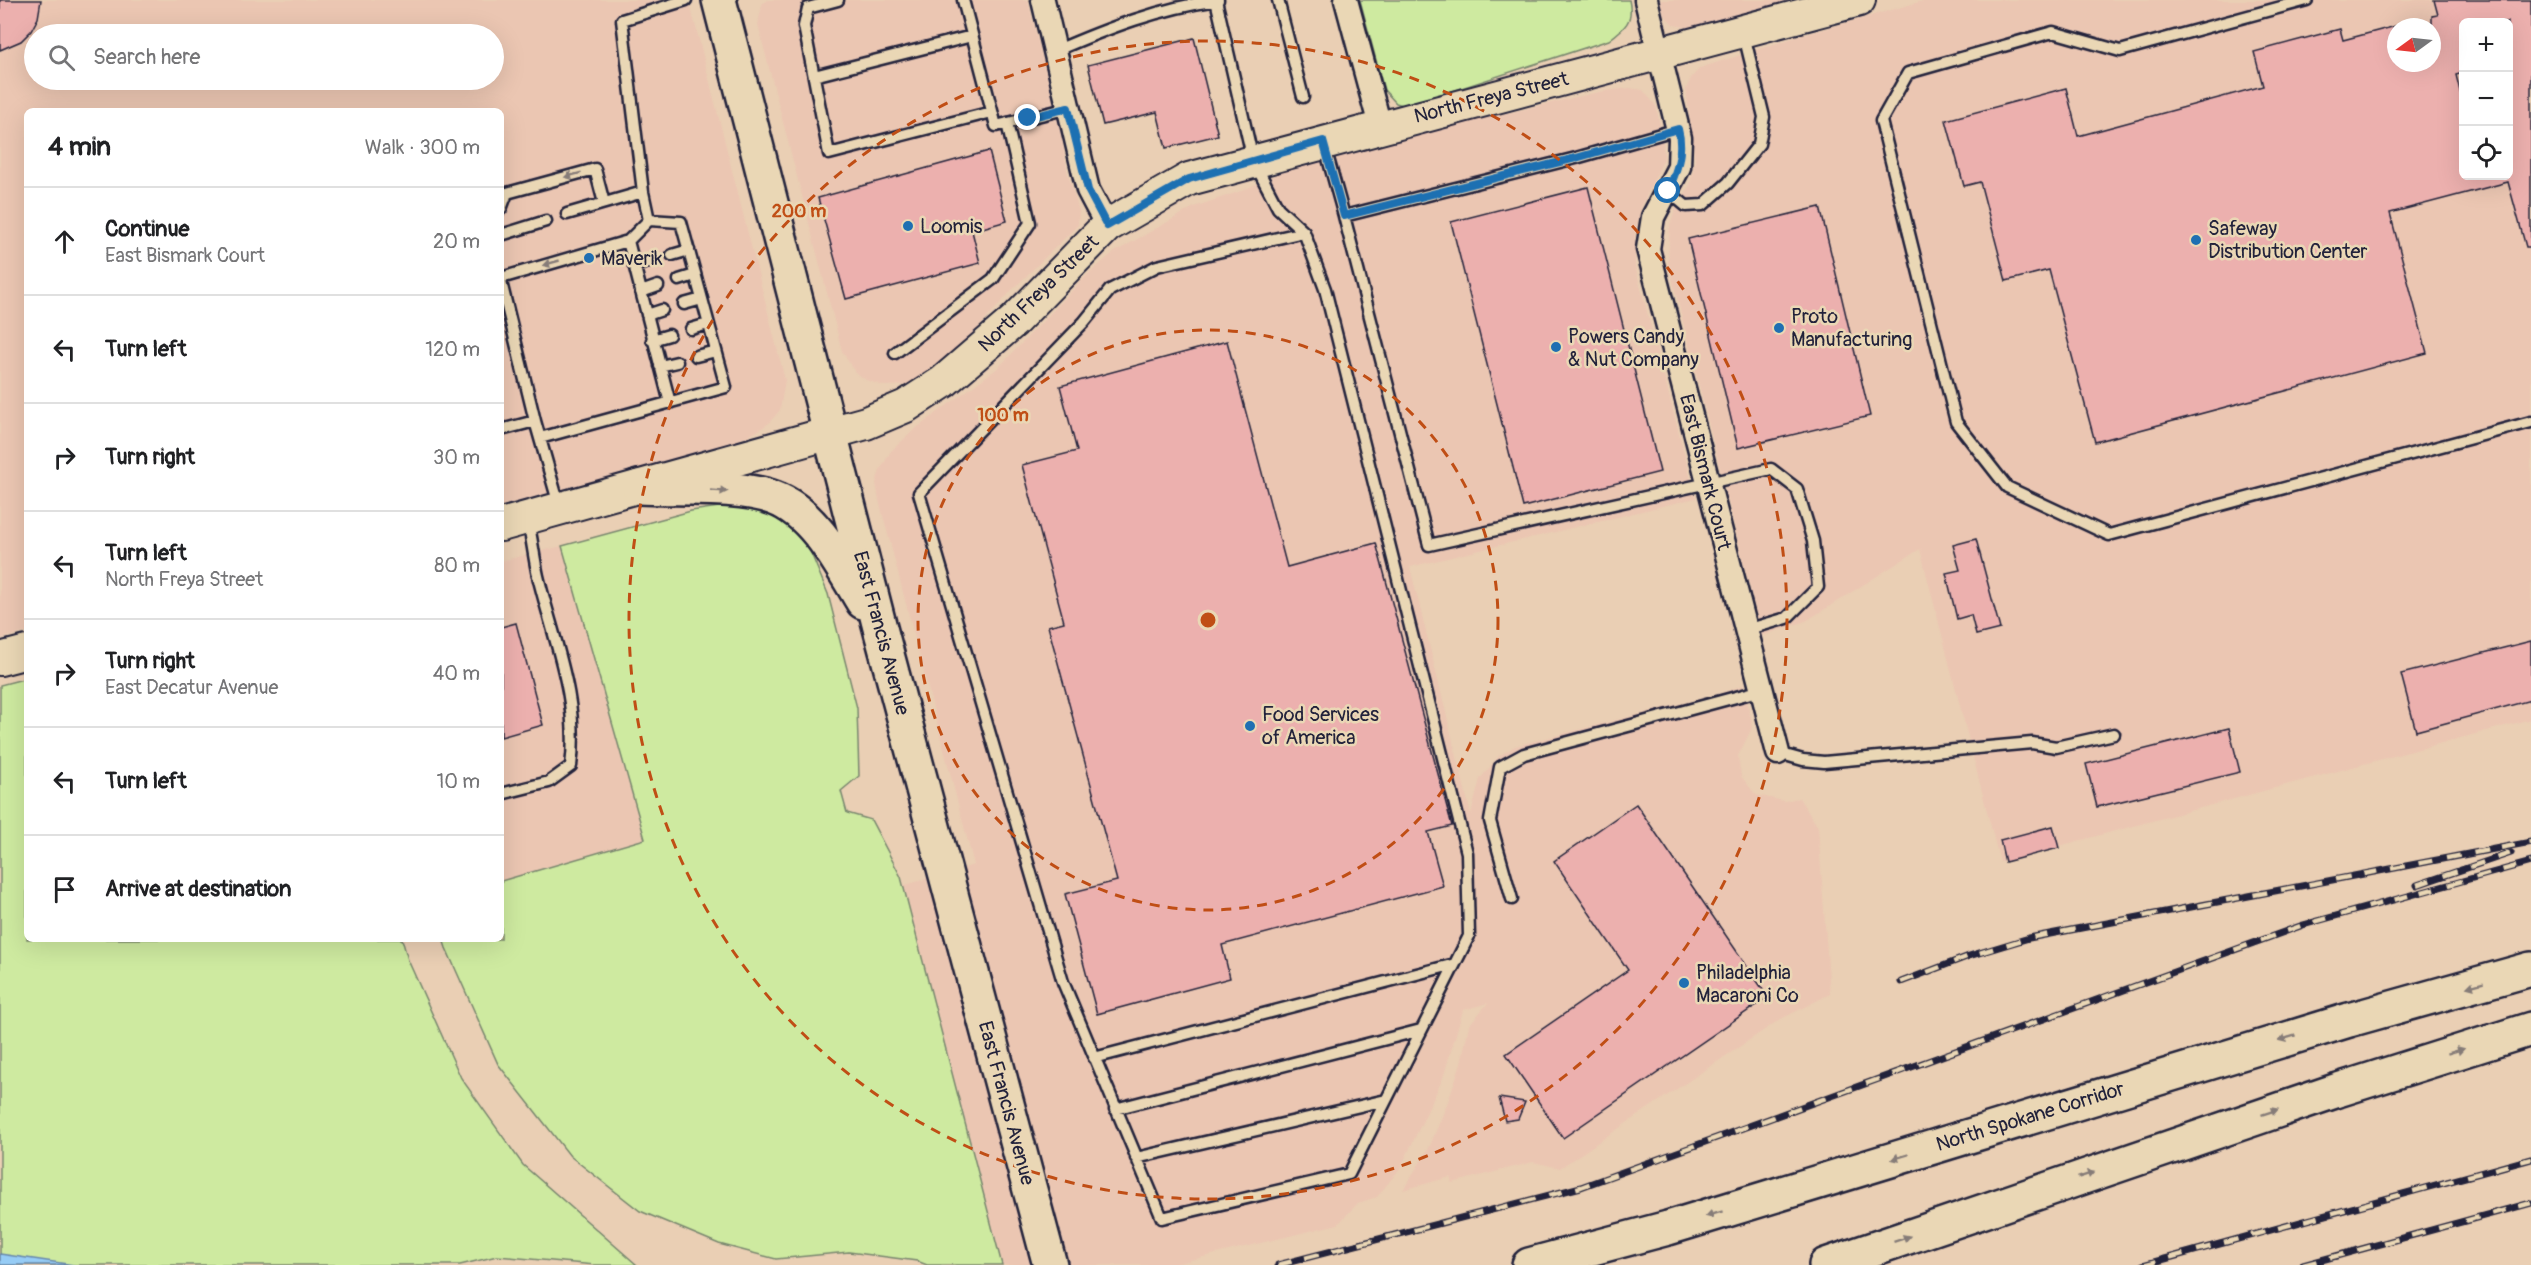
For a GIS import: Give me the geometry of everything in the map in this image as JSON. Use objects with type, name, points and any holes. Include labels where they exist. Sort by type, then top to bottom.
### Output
[{"type":"main road","name":"East Francis Avenue","points":[[719,0],[880,628],[1048,1256]]},
{"type":"main road","points":[[639,487],[754,493],[786,504],[804,518],[837,559],[880,628]]},
{"type":"main road","name":"North Spokane Corridor","points":[[1529,1265],[1668,1228],[2337,1023],[2531,969]]},
{"type":"main road","points":[[1827,1265],[2338,1089],[2531,1029]]},
{"type":"street","points":[[1043,0],[1088,190],[1107,226]]},
{"type":"street","points":[[1346,0],[1380,126]]},
{"type":"street","name":"East Bismark Court","points":[[1646,0],[1680,138],[1679,167],[1653,217],[1648,249],[1778,753]]},
{"type":"street","name":"North Freya Street","points":[[514,521],[866,423],[906,406],[943,382],[1014,321],[1107,226],[1189,179],[1323,141],[1859,0]]},
{"type":"street","points":[[0,659],[24,653]]},
{"type":"lane","points":[[649,220],[643,192],[622,20],[686,0]]},
{"type":"lane","points":[[838,0],[808,8],[804,26],[829,154],[992,112]]},
{"type":"lane","points":[[963,0],[996,126],[1068,108]]},
{"type":"lane","points":[[1055,51],[1116,24],[1160,11],[1217,0],[1253,160],[1278,208],[1304,232],[1325,289],[1467,853],[1469,936],[1349,1174],[1162,1218],[1063,982],[920,493],[1084,322],[1110,290],[1157,266],[1304,232]]},
{"type":"lane","points":[[1278,0],[1303,97]]},
{"type":"lane","points":[[2307,0],[2120,51],[2053,32],[1908,73],[1881,121],[1956,422],[2007,487],[2109,535],[2531,422]]},
{"type":"lane","points":[[1668,191],[1686,206],[1703,205],[1728,183],[1759,144],[1764,117],[1743,31]]},
{"type":"lane","points":[[814,76],[972,36]]},
{"type":"lane","points":[[895,353],[993,279],[1030,223],[1007,123]]},
{"type":"lane","points":[[1344,216],[1576,158],[1678,129]]},
{"type":"lane","points":[[1323,141],[1429,545],[1709,485],[1771,469],[1797,489],[1813,541],[1818,587],[1787,618],[1746,630]]},
{"type":"lane","points":[[504,201],[507,193],[595,169],[604,203]]},
{"type":"lane","points":[[567,214],[643,192]]},
{"type":"lane","points":[[504,279],[628,241],[649,220],[681,222],[726,387],[540,438]]},
{"type":"lane","points":[[504,234],[546,221]]},
{"type":"lane","points":[[628,241],[670,404]]},
{"type":"lane","points":[[672,255],[689,250]]},
{"type":"lane","points":[[634,266],[652,261]]},
{"type":"lane","points":[[679,280],[695,275]]},
{"type":"lane","points":[[641,292],[658,286]]},
{"type":"lane","points":[[504,292],[535,421],[560,508]]},
{"type":"lane","points":[[684,304],[702,299]]},
{"type":"lane","points":[[646,315],[662,310]]},
{"type":"lane","points":[[691,329],[708,324]]},
{"type":"lane","points":[[652,340],[669,335]]},
{"type":"lane","points":[[696,356],[716,351]]},
{"type":"lane","points":[[660,366],[677,362]]},
{"type":"lane","points":[[504,429],[535,421]]},
{"type":"lane","points":[[504,793],[549,782],[570,766],[574,739],[563,662],[538,575],[514,521]]},
{"type":"lane","points":[[1512,899],[1490,821],[1500,767],[1524,754],[1762,690]]},
{"type":"lane","points":[[1778,753],[1803,760],[1824,762],[2032,742],[2056,747],[2114,734]]},
{"type":"lane","points":[[1094,1058],[1455,964]]},
{"type":"lane","points":[[1115,1109],[1421,1030]]},
{"type":"lane","points":[[1136,1158],[1386,1100]]},
{"type":"shaded area","points":[[0,0],[689,0],[785,380],[780,410],[769,423],[756,432],[719,449],[504,505],[504,108],[24,108],[24,633],[0,639]]},
{"type":"shaded area","points":[[767,0],[1028,0],[1060,128],[1068,174],[1079,211],[1078,225],[1012,290],[965,343],[909,385],[884,386],[866,380],[855,372],[842,351],[758,25],[762,4]]},
{"type":"shaded area","points":[[1660,0],[1801,0],[1695,29],[1674,25],[1664,15]]},
{"type":"shaded area","points":[[1926,0],[2531,0],[2531,719],[2000,862],[1920,549],[1806,621],[1762,636],[1668,262],[1670,225],[1676,208],[1690,185],[1695,161],[1686,89],[1691,78],[1700,68],[1793,38]]},
{"type":"shaded area","points":[[1629,88],[1643,90],[1656,106],[1663,140],[1664,158],[1641,208],[1635,236],[1635,266],[1696,498],[1410,567],[1471,814],[1480,779],[1499,756],[1515,746],[1719,694],[1743,685],[1753,726],[1738,756],[1741,776],[1756,795],[1784,801],[1799,798],[1818,827],[1830,994],[1779,1020],[1560,1168],[1533,1162],[1452,1183],[1450,1177],[1403,1190],[1429,1148],[1447,1104],[1461,1063],[1469,1025],[1488,1003],[1463,1010],[1443,1078],[1401,1167],[1377,1197],[1358,1203],[1338,1224],[1171,1265],[1002,1265],[902,886],[974,865],[879,500],[876,483],[880,470],[891,451],[914,430],[999,367],[1086,276],[1113,253],[1194,207],[1244,190],[1307,159],[1599,92]]},
{"type":"shaded area","points":[[562,546],[645,839],[504,880],[504,560]]},
{"type":"green space","points":[[1360,0],[1629,0],[1630,13],[1624,28],[1609,40],[1406,106],[1396,103],[1384,90]]},
{"type":"green space","points":[[740,504],[782,518],[808,546],[828,594],[857,708],[859,776],[841,791],[847,813],[871,820],[901,877],[1002,1265],[927,1265],[917,1261],[849,1252],[776,1259],[719,1244],[640,1211],[570,1156],[498,1064],[446,948],[444,942],[504,942],[504,880],[645,839],[562,546],[691,511]]},
{"type":"green space","points":[[24,679],[24,942],[403,942],[408,960],[461,1078],[523,1165],[637,1265],[595,1265],[497,1256],[460,1265],[0,1265],[0,685]]},
{"type":"water","points":[[0,1254],[74,1265],[0,1265]]},
{"type":"building","points":[[0,0],[41,0],[35,24],[24,24],[24,38],[0,50]]},
{"type":"building","name":"Safeway Distribution Center","points":[[2434,0],[2531,0],[2531,247],[2526,247],[2508,182],[2390,213],[2427,353],[2095,442],[2049,270],[2006,281],[1980,182],[1964,186],[1946,120],[2066,88],[2078,136],[2263,86],[2254,52],[2340,29],[2343,40],[2387,28],[2387,72],[2441,72],[2441,18],[2432,18],[2438,15]]},
{"type":"building","points":[[1194,38],[1218,135],[1166,148],[1157,112],[1103,125],[1088,65]]},
{"type":"building","name":"Loomis","points":[[989,151],[1007,221],[972,231],[980,263],[846,299],[818,198]]},
{"type":"building","name":"Powers Candy & Nut Company","points":[[1588,187],[1660,472],[1523,507],[1451,222]]},
{"type":"building","name":"Proto Manufacturing","points":[[1820,207],[1870,416],[1738,448],[1688,239]]},
{"type":"building","name":"Food Services of America","points":[[1227,341],[1287,567],[1376,543],[1452,826],[1428,832],[1443,886],[1222,945],[1230,978],[1097,1014],[1065,894],[1117,881],[1048,626],[1064,622],[1022,465],[1077,451],[1060,386]]},
{"type":"building","points":[[1976,539],[2000,629],[1976,635],[1971,615],[1957,619],[1946,573],[1960,570],[1953,545]]},
{"type":"building","points":[[516,623],[543,725],[504,736],[504,626]]},
{"type":"building","points":[[2531,641],[2531,700],[2416,731],[2401,674]]},
{"type":"building","points":[[2229,728],[2240,772],[2097,807],[2086,764]]},
{"type":"building","name":"Philadelphia Macaroni Co","points":[[1636,804],[1768,997],[1563,1138],[1506,1054],[1628,970],[1554,861]]},
{"type":"building","points":[[2053,826],[2059,848],[2005,862],[2000,840]]},
{"type":"building","points":[[1499,1098],[1525,1102],[1518,1119],[1505,1121]]},
{"type":"railway","points":[[1901,982],[1969,956],[2029,938],[2531,842]]},
{"type":"railway","points":[[2417,885],[2511,853]]},
{"type":"railway","points":[[1278,1265],[1581,1187],[2303,925],[2531,862]]},
{"type":"railway","points":[[2143,1265],[2531,1159]]},
{"type":"railway","points":[[2303,1265],[2531,1203]]},
{"type":"place","name":"Loomis","points":[[908,226]]},
{"type":"place","name":"Safeway Distribution Center","points":[[2196,240]]},
{"type":"place","name":"Maverik","points":[[589,258]]},
{"type":"place","name":"Proto Manufacturing","points":[[1779,328]]},
{"type":"place","name":"Powers Candy & Nut Company","points":[[1556,347]]},
{"type":"place","name":"Food Services of America","points":[[1250,726]]},
{"type":"place","name":"Philadelphia Macaroni Co","points":[[1684,983]]},
{"type":"route","points":[[1028,118],[1068,108],[1088,190],[1107,226],[1145,202],[1189,179],[1323,141],[1344,216],[1576,158],[1678,129],[1679,167],[1668,191]]}]
